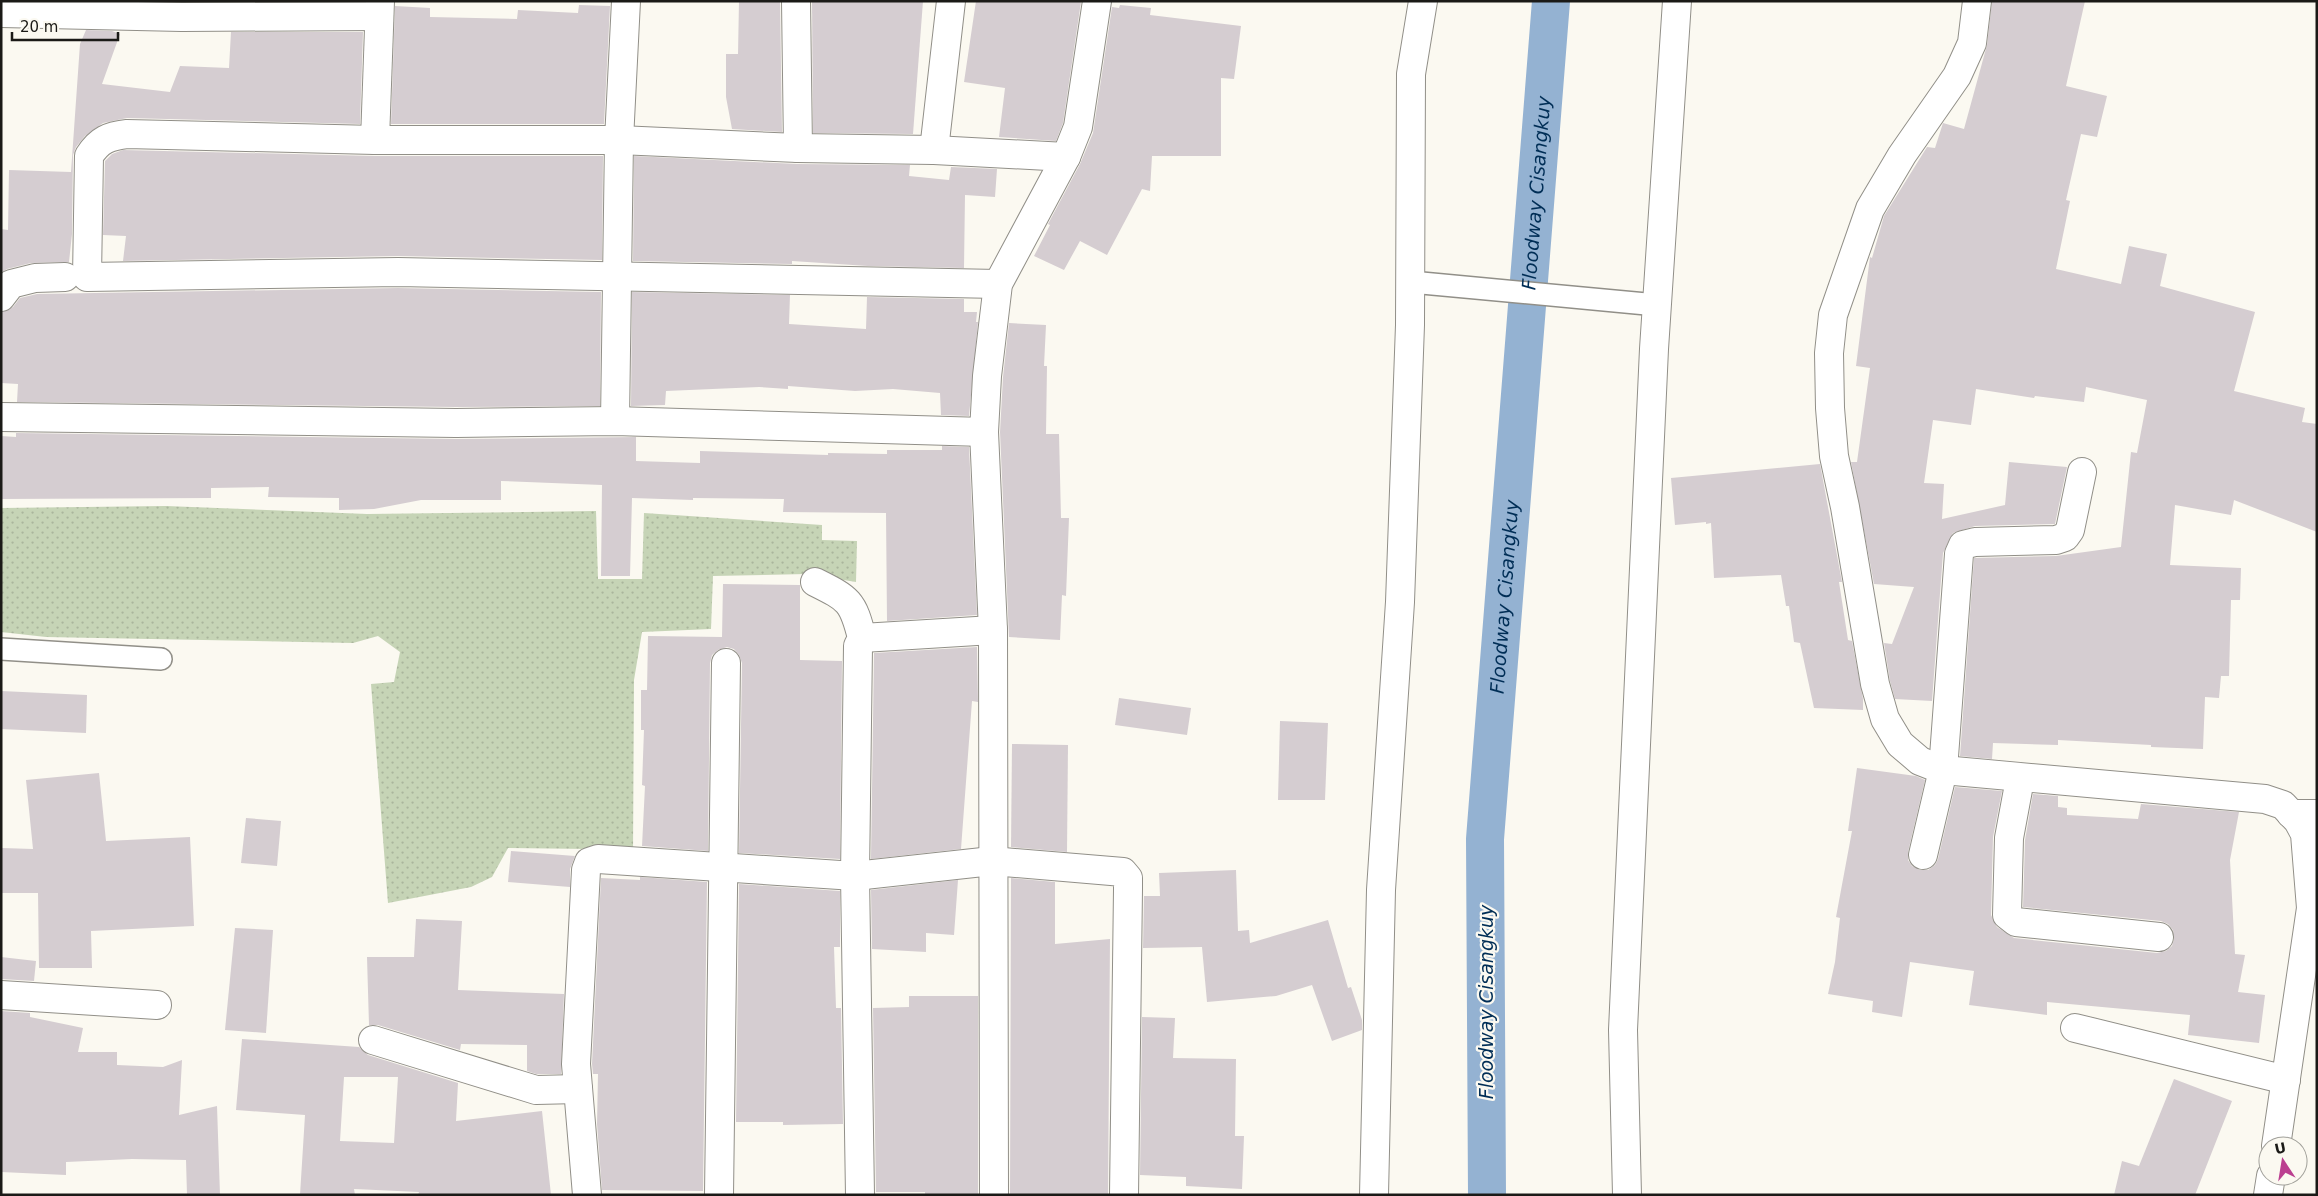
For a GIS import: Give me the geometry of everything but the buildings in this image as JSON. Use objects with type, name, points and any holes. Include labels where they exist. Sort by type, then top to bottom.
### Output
[{"type":"street","points":[[615,421],[619,140],[626,1]]},
{"type":"street","points":[[796,1],[798,148]]},
{"type":"street","points":[[934,150],[951,1]]},
{"type":"street","points":[[994,1195],[992,861],[994,630],[984,432],[986,376],[998,284],[1066,157],[1078,127],[1097,1]]},
{"type":"street","points":[[1374,1195],[1381,890],[1400,602],[1411,282],[1411,74],[1423,1]]},
{"type":"street","points":[[1627,1195],[1623,1030],[1657,305],[1677,1]]},
{"type":"street","points":[[1976,1],[1972,43],[1957,76],[1902,155],[1870,209],[1833,315],[1829,353],[1830,408],[1834,456],[1845,507],[1875,684],[1885,719],[1900,744],[1920,761],[1943,770],[2020,779],[2265,799],[2304,814],[2298,820],[2305,834],[2314,908],[2278,1136]]},
{"type":"street","points":[[1,13],[182,17],[379,9],[375,140]]},
{"type":"street","points":[[998,284],[617,278],[398,272],[88,277],[89,156],[95,146],[104,138],[127,134],[375,140],[619,140],[798,148],[934,150],[1066,157]]},
{"type":"street","points":[[1,298],[11,284],[36,278],[65,277]]},
{"type":"street","points":[[1,417],[456,422],[615,421],[984,432]]},
{"type":"street","points":[[1924,855],[1943,770],[1959,554],[1963,545],[1975,542],[2056,540],[2065,537],[2070,530],[2082,472]]},
{"type":"street","points":[[815,582],[837,593],[850,604],[856,612],[862,638],[858,646],[855,876],[860,1195]]},
{"type":"street","points":[[862,638],[994,630]]},
{"type":"street","points":[[719,1195],[726,663]]},
{"type":"street","points":[[2020,779],[2010,838],[2007,916],[2016,922],[2159,937]]},
{"type":"street","points":[[587,1195],[578,1089],[577,1035],[586,870],[589,862],[598,859],[855,876],[992,861],[1119,871],[1126,874],[1128,878],[1124,1195]]},
{"type":"street","points":[[1,996],[157,1005]]},
{"type":"street","points":[[2074,1028],[2286,1080]]},
{"type":"street","points":[[373,1040],[536,1090],[578,1089]]},
{"type":"lane","points":[[1411,282],[1657,305]]},
{"type":"lane","points":[[1,649],[162,659]]},
{"type":"green space","points":[[166,506],[367,514],[596,511],[598,579],[642,579],[644,513],[822,525],[822,540],[857,541],[856,582],[807,574],[713,576],[711,629],[642,632],[634,680],[633,854],[589,849],[508,848],[492,877],[471,887],[388,903],[371,684],[394,682],[400,652],[378,636],[353,643],[46,637],[1,632],[1,508]]},
{"type":"waterway","name":"Floodway Cisangkuy","points":[[1487,1195],[1485,839],[1551,1]]}]
